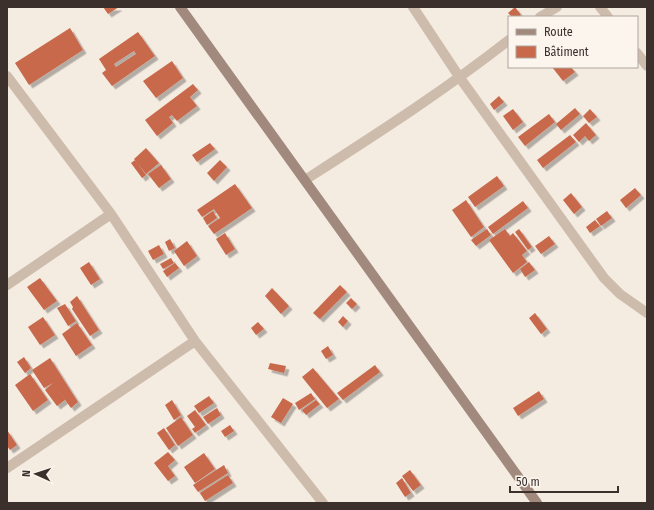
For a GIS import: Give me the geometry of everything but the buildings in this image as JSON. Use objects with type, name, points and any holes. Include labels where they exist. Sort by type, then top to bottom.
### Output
[{"type":"street","points":[[180,7],[537,503]]},
{"type":"street","points":[[413,7],[460,78],[604,278],[620,294],[647,313]]},
{"type":"street","points":[[542,16],[557,7]]},
{"type":"street","points":[[600,7],[607,16]]},
{"type":"street","points":[[305,180],[390,126],[460,78],[508,41]]},
{"type":"street","points":[[638,54],[647,66]]},
{"type":"street","points":[[9,84],[111,214],[195,342],[323,503]]},
{"type":"street","points":[[7,285],[111,214]]},
{"type":"street","points":[[7,468],[195,342]]}]
